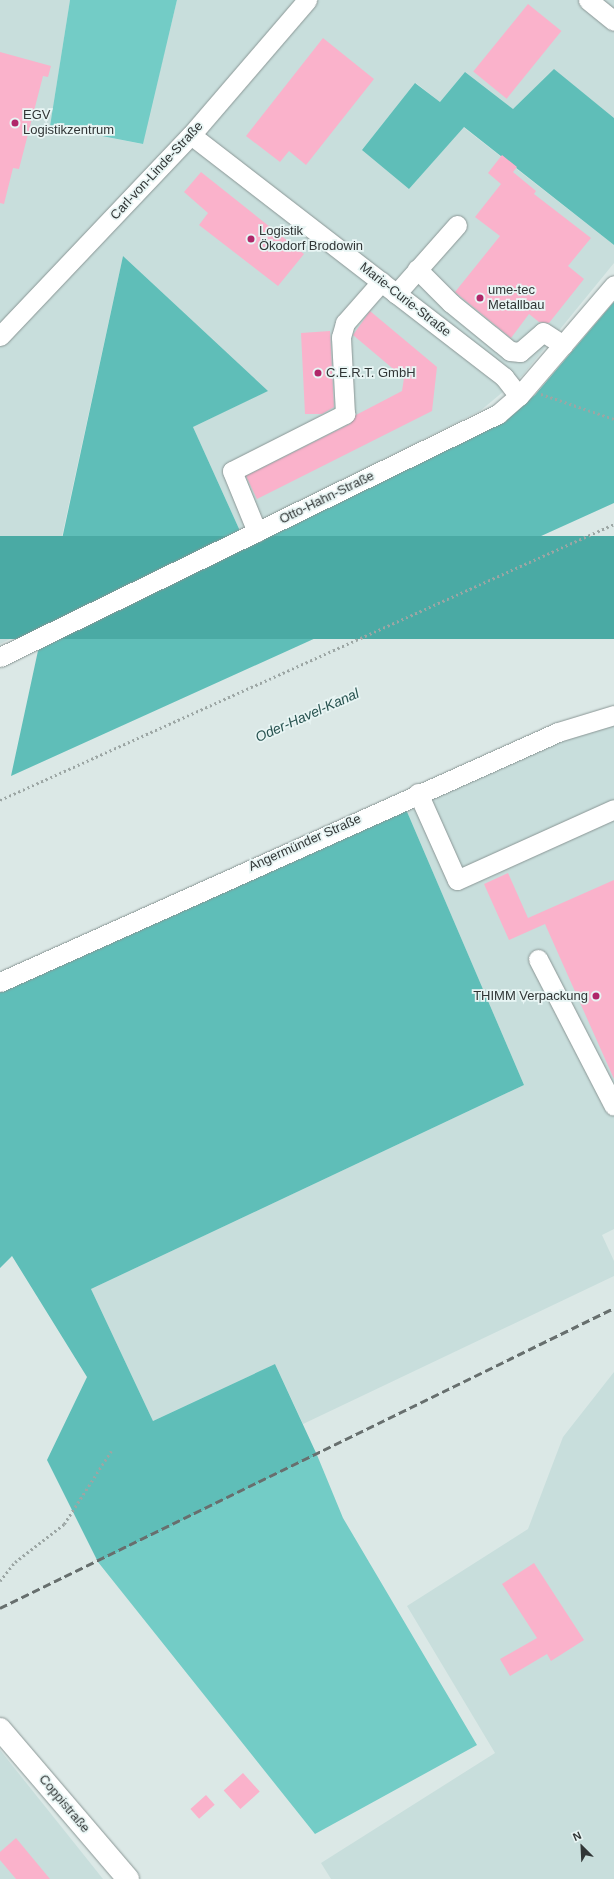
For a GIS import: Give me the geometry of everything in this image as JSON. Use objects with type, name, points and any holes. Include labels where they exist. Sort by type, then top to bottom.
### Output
[{"type":"main road","name":"Coppistraße","points":[[0,1729],[128,1879]]},
{"type":"street","name":"Carl-von-Linde-Straße","points":[[0,336],[191,135],[307,0]]},
{"type":"street","points":[[588,0],[614,21]]},
{"type":"street","name":"Marie-Curie-Straße","points":[[191,135],[523,392]]},
{"type":"street","points":[[257,532],[232,471],[345,414],[340,337],[345,323],[389,288],[417,269],[457,224]]},
{"type":"street","points":[[417,269],[451,303],[510,351],[520,352],[543,332],[563,345]]},
{"type":"street","name":"Otto-Hahn-Straße","points":[[0,657],[498,414],[523,392],[614,285]]},
{"type":"street","name":"Angermünder Straße","points":[[0,982],[418,793],[558,732],[614,715]]},
{"type":"street","points":[[418,793],[457,880],[614,809]]},
{"type":"street","points":[[538,959],[614,1106]]},
{"type":"path","points":[[523,392],[614,419]]},
{"type":"path","points":[[0,800],[614,524]]},
{"type":"path","points":[[0,1581],[15,1562],[64,1524],[111,1451]]},
{"type":"shaded area","points":[[0,0],[70,0],[50,126],[142,144],[177,0],[614,0],[614,118],[554,70],[513,109],[440,102],[416,83],[409,189],[463,127],[614,245],[614,263],[522,376],[480,411],[240,531],[193,427],[267,391],[123,256],[43,623],[0,644]]},
{"type":"shaded area","points":[[70,0],[177,0],[143,144],[50,126]]},
{"type":"shaded area","points":[[554,69],[614,118],[614,245],[464,127],[409,189],[362,150],[415,83],[440,102],[465,72],[513,109]]},
{"type":"shaded area","points":[[123,256],[268,391],[193,427],[240,531],[514,412],[535,395],[614,302],[614,503],[11,776]]},
{"type":"shaded area","points":[[614,715],[614,1229],[602,1235],[614,1261],[614,1276],[303,1424],[275,1364],[153,1421],[91,1289],[524,1085],[402,800]]},
{"type":"shaded area","points":[[402,800],[524,1085],[91,1289],[153,1421],[275,1364],[317,1455],[98,1562],[47,1460],[87,1377],[12,1256],[0,1268],[0,989]]},
{"type":"shaded area","points":[[614,1372],[614,1879],[331,1879],[321,1863],[495,1753],[407,1606],[528,1529],[563,1437]]},
{"type":"shaded area","points":[[317,1455],[343,1518],[477,1745],[315,1834],[98,1562]]},
{"type":"shaded area","points":[[0,1750],[103,1879],[0,1879]]},
{"type":"water","points":[[0,536],[614,536],[614,639],[0,639]]},
{"type":"building","points":[[528,4],[561,31],[507,99],[473,72]]},
{"type":"building","points":[[323,38],[374,79],[306,165],[289,151],[280,162],[246,136]]},
{"type":"building","name":"EGV Logistikzentrum","points":[[0,52],[51,66],[48,77],[43,76],[19,169],[13,168],[4,204],[0,203]]},
{"type":"building","points":[[502,155],[517,167],[513,172],[536,191],[534,194],[591,238],[568,266],[584,279],[549,323],[539,322],[529,314],[511,338],[455,292],[500,236],[475,217],[501,184],[488,173]]},
{"type":"building","name":"Logistik Ökodorf Brodowin","points":[[201,172],[304,254],[278,286],[199,225],[208,213],[184,192]]},
{"type":"building","points":[[370,311],[437,367],[432,411],[257,499],[246,476],[350,424],[356,415],[402,391],[404,378],[353,335]]},
{"type":"building","name":"C.E.R.T. GmbH","points":[[330,331],[334,407],[322,414],[305,414],[301,333]]},
{"type":"building","name":"THIMM Verpackung","points":[[508,873],[528,918],[614,880],[614,1079],[545,924],[509,940],[484,884]]},
{"type":"building","points":[[534,1563],[584,1640],[551,1661],[547,1654],[510,1676],[500,1659],[537,1638],[502,1584]]},
{"type":"building","points":[[243,1773],[260,1792],[240,1809],[224,1790]]},
{"type":"building","points":[[206,1795],[215,1805],[199,1819],[190,1809]]},
{"type":"building","points":[[16,1838],[50,1879],[16,1879],[0,1860],[0,1852]]},
{"type":"railway","points":[[0,1608],[614,1308]]},
{"type":"place","name":"EGV Logistikzentrum","points":[[15,123]]},
{"type":"place","name":"Logistik Ökodorf Brodowin","points":[[251,239]]},
{"type":"place","name":"ume-tec Metallbau","points":[[480,298]]},
{"type":"place","name":"C.E.R.T. GmbH","points":[[318,373]]},
{"type":"place","name":"THIMM Verpackung","points":[[596,996]]},
{"type":"water label","name":"Oder-Havel-Kanal","points":[[307,715]]}]
